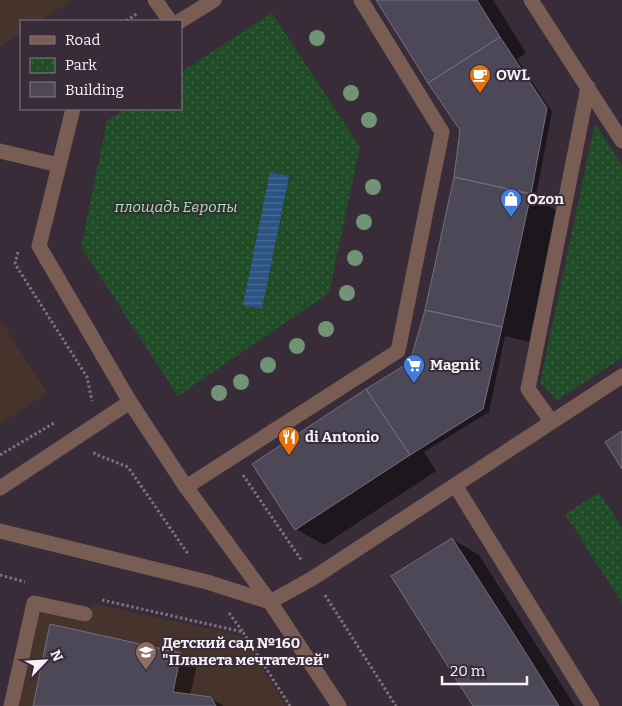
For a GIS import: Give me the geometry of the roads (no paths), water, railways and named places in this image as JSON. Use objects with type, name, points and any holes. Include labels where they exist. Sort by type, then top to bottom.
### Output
[{"type":"street","points":[[155,0],[169,20]]},
{"type":"street","points":[[182,20],[214,0]]},
{"type":"street","points":[[186,488],[398,351],[442,132],[361,0]]},
{"type":"street","points":[[531,0],[622,141]]},
{"type":"street","points":[[551,421],[528,389],[588,88]]},
{"type":"street","points":[[73,110],[39,246],[130,402],[186,488],[270,602],[340,706]]},
{"type":"street","points":[[0,151],[59,166]]},
{"type":"street","points":[[0,531],[207,582],[270,602],[313,578],[622,376]]},
{"type":"street","points":[[0,488],[130,402]]},
{"type":"street","points":[[455,485],[592,706]]},
{"type":"street","points":[[12,706],[34,603],[85,614]]},
{"type":"water","points":[[270,172],[289,176],[262,309],[243,305]]},
{"type":"place","name":"OWL","points":[[480,94]]},
{"type":"place","name":"Ozon","points":[[511,218]]},
{"type":"place","name":"Magnit","points":[[414,384]]},
{"type":"place","name":"di Antonio","points":[[289,456]]},
{"type":"place","name":"Детский сад №160 \"Планета мечтателей\"","points":[[146,671]]},
{"type":"park label","name":"площадь Европы","points":[[176,207]]}]
